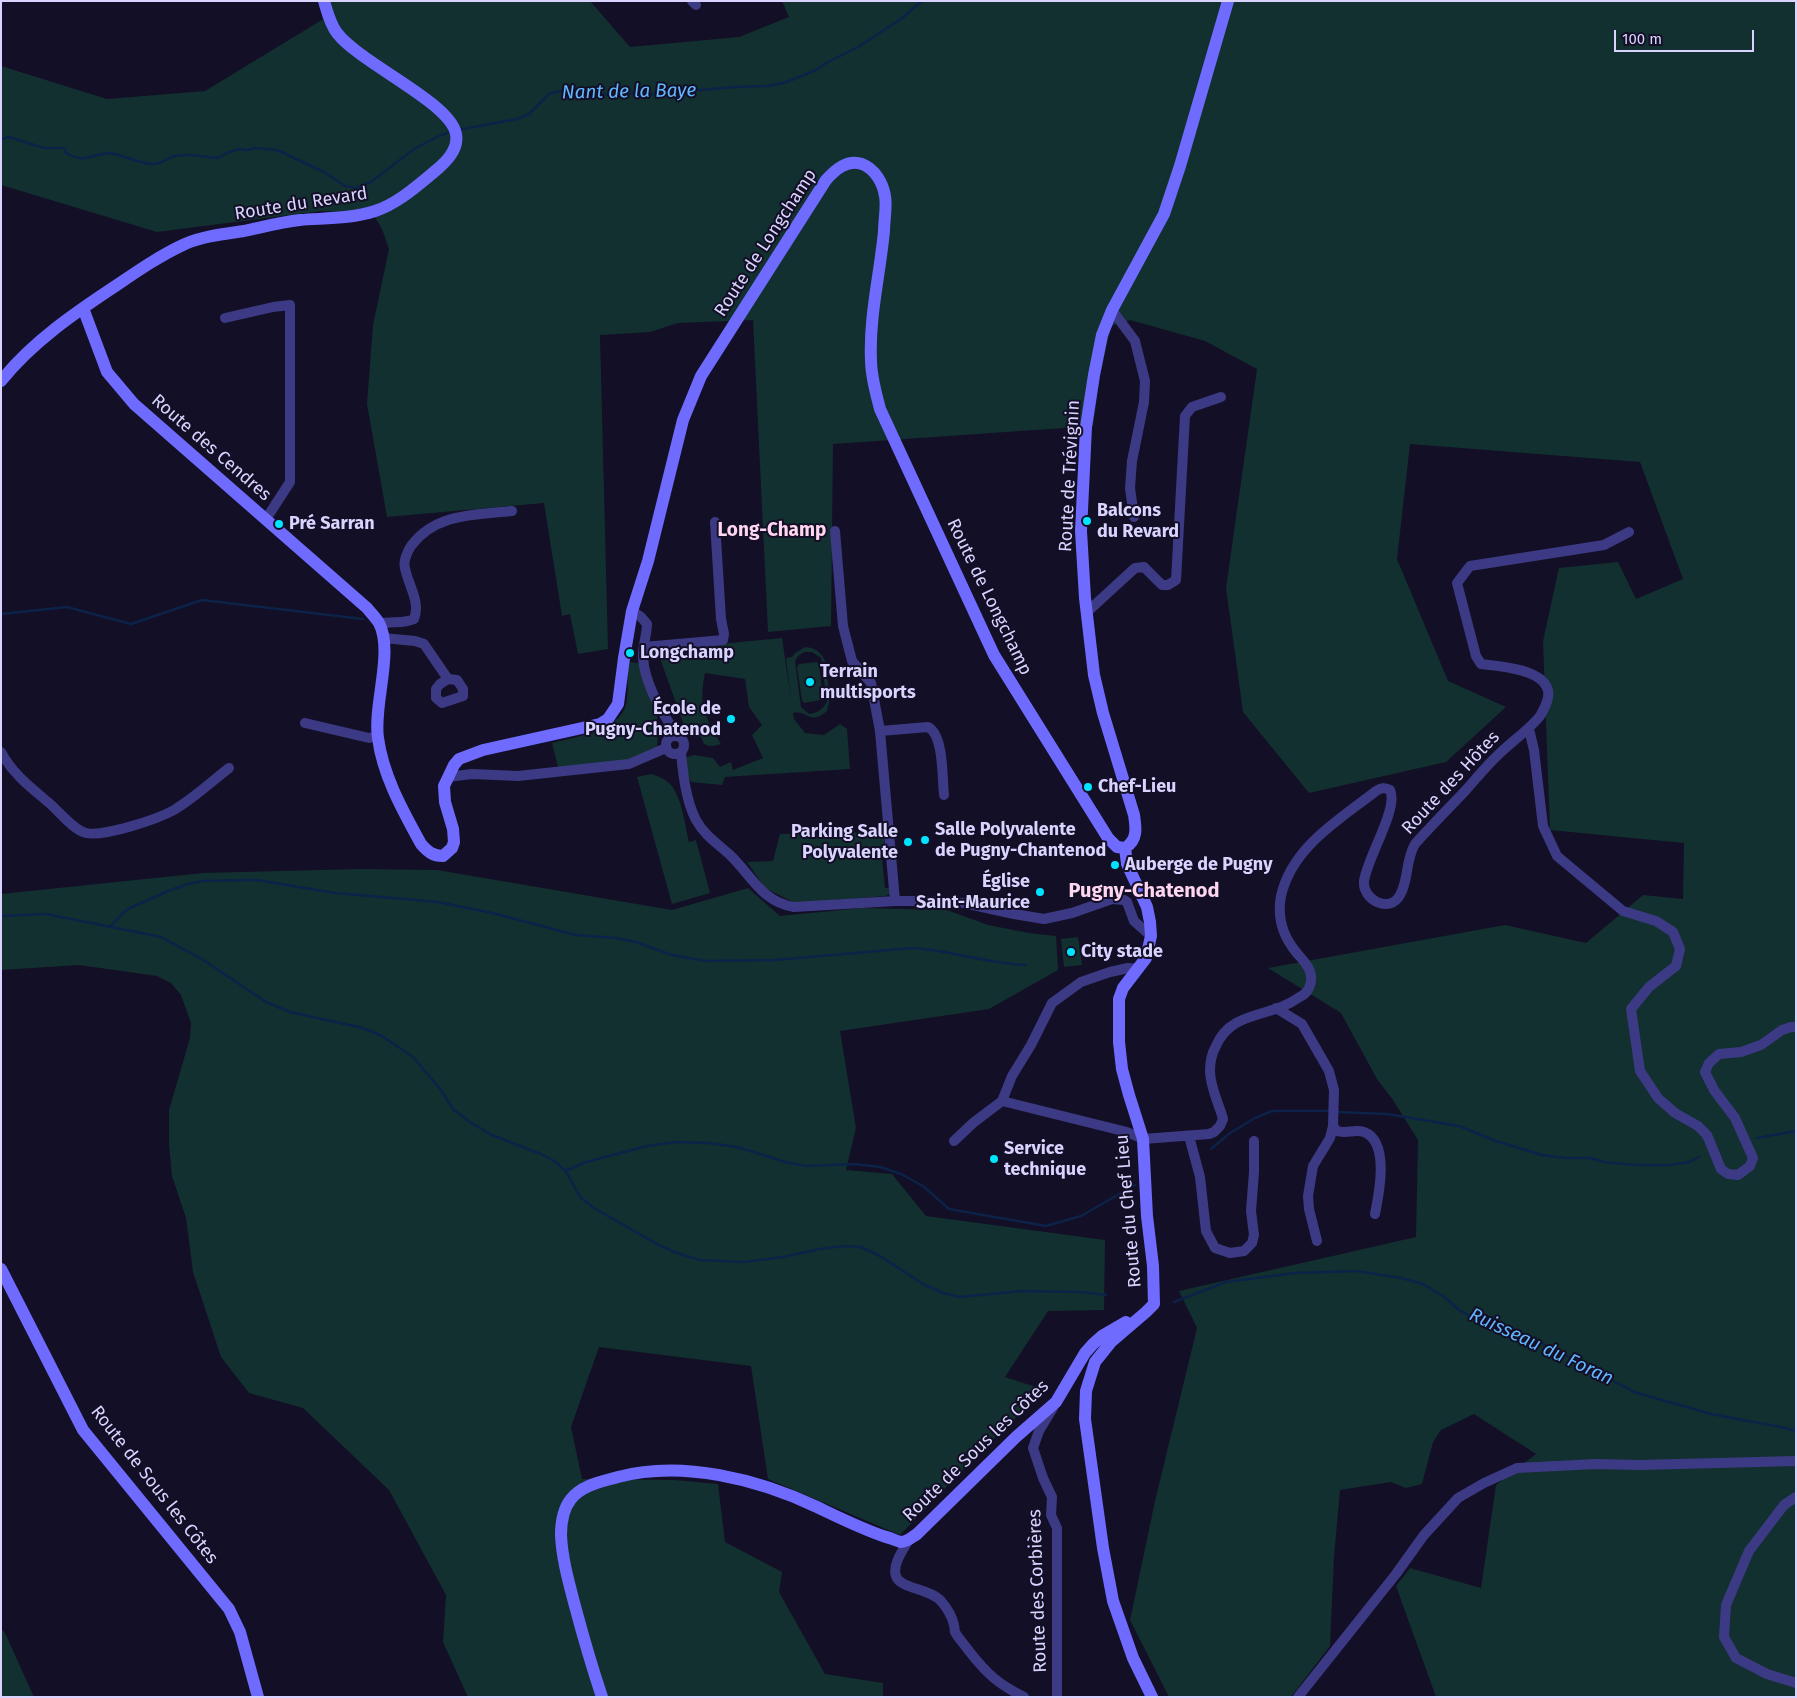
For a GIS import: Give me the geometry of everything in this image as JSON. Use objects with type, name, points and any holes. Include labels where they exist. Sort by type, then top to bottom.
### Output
[{"type":"street","name":"Route du Revard","points":[[1,381],[23,355],[83,308],[168,252],[187,243],[215,235],[279,223],[360,216],[376,211],[394,201],[438,168],[448,158],[456,144],[456,135],[450,121],[429,101],[345,42],[335,31],[324,1]]},
{"type":"street","name":"Route de Trévignin","points":[[1125,848],[1131,844],[1135,837],[1135,821],[1094,675],[1087,612],[1081,531],[1086,427],[1102,335],[1112,310],[1142,258],[1164,214],[1180,166],[1228,1]]},
{"type":"street","name":"Route de Longchamp","points":[[448,777],[459,759],[467,755],[600,724],[608,719],[618,704],[632,617],[683,420],[701,376],[826,180],[833,172],[849,163],[864,165],[870,168],[881,181],[886,202],[870,360],[874,388],[880,409],[994,655],[1108,838],[1117,847],[1125,848]]},
{"type":"street","points":[[225,318],[272,307],[290,305],[290,482],[266,519]]},
{"type":"street","name":"Route des Cendres","points":[[83,308],[108,372],[134,404],[367,608],[379,624],[384,652],[377,736],[388,778],[421,844],[427,852],[437,856],[443,856],[448,853],[454,842],[453,829],[444,793],[448,777]]},
{"type":"street","points":[[1112,310],[1135,341],[1145,381],[1144,402],[1132,461],[1130,488],[1134,517]]},
{"type":"street","points":[[1087,612],[1135,568],[1144,567],[1162,585],[1168,585],[1176,580],[1185,416],[1192,407],[1221,397]]},
{"type":"street","points":[[379,624],[387,621],[405,623],[414,619],[418,611],[404,566],[409,549],[420,535],[437,524],[453,518],[512,511]]},
{"type":"street","points":[[644,647],[723,640],[715,522]]},
{"type":"street","points":[[835,531],[843,626],[852,661],[871,683],[880,731],[895,901]]},
{"type":"street","name":"Route des Hôtes","points":[[1143,1139],[1189,1136],[1214,1132],[1223,1119],[1210,1071],[1214,1051],[1221,1036],[1233,1024],[1244,1018],[1294,1001],[1308,991],[1311,983],[1311,971],[1288,942],[1279,917],[1279,905],[1285,880],[1290,869],[1304,850],[1335,822],[1376,792],[1382,788],[1390,790],[1393,795],[1391,806],[1364,881],[1365,889],[1375,902],[1382,904],[1394,902],[1400,897],[1408,858],[1415,844],[1496,757],[1519,735],[1529,729],[1540,715],[1547,701],[1548,692],[1546,685],[1542,681],[1531,674],[1481,664],[1476,656],[1457,583],[1470,566],[1604,545],[1630,532]]},
{"type":"street","points":[[448,777],[472,774],[518,776],[629,764],[671,749],[684,748],[684,742],[677,736],[648,680],[643,657],[647,624],[641,616],[632,617]]},
{"type":"street","points":[[383,638],[415,641],[424,644],[448,680]]},
{"type":"street","points":[[661,708],[671,749],[694,817],[700,828],[731,856],[756,886],[772,900],[794,907],[895,901],[964,903],[1022,916],[1044,918],[1068,914],[1112,899],[1124,900],[1128,904],[1134,921],[1151,936]]},
{"type":"street","points":[[305,723],[369,738],[377,736]]},
{"type":"street","points":[[880,731],[928,728],[933,730],[939,742],[944,795]]},
{"type":"street","points":[[1529,729],[1534,750],[1543,826],[1557,856],[1623,911],[1656,921],[1673,932],[1680,949],[1676,966],[1649,987],[1631,1009],[1640,1071],[1658,1098],[1675,1113],[1698,1126],[1706,1136],[1721,1169],[1728,1174],[1738,1175],[1750,1166],[1753,1158],[1735,1118],[1714,1090],[1705,1072],[1709,1063],[1719,1054],[1741,1052],[1761,1045],[1782,1030],[1796,1027]]},
{"type":"street","points":[[671,749],[671,736],[677,736]]},
{"type":"street","points":[[1,752],[8,765],[22,780],[72,824],[84,833],[94,834],[125,828],[172,811],[229,768]]},
{"type":"street","points":[[954,1141],[973,1123],[1002,1101],[1012,1076],[1031,1045],[1052,1003],[1081,982],[1110,972],[1128,968],[1138,969],[1146,958],[1151,936],[1147,908],[1127,864],[1125,848]]},
{"type":"street","name":"Route du Chef Lieu","points":[[1138,969],[1123,988],[1119,999],[1119,1042],[1129,1095],[1143,1139],[1146,1216],[1154,1304],[1146,1312]]},
{"type":"street","points":[[1276,1008],[1302,1024],[1329,1071],[1334,1090],[1333,1121],[1330,1138],[1313,1166],[1311,1180],[1309,1209],[1317,1241]]},
{"type":"street","points":[[1002,1101],[1127,1132],[1143,1139]]},
{"type":"street","points":[[1333,1121],[1337,1131],[1343,1133],[1365,1132],[1379,1148],[1380,1191],[1374,1214]]},
{"type":"street","points":[[1189,1136],[1200,1177],[1206,1231],[1215,1248],[1230,1253],[1244,1251],[1252,1243],[1254,1235],[1251,1212],[1254,1141]]},
{"type":"street","name":"Route de Sous les Côtes","points":[[1,1269],[83,1430],[229,1609],[240,1632],[258,1697]]},
{"type":"street","points":[[1146,1312],[1111,1342],[1096,1362],[1086,1391],[1085,1419],[1103,1548],[1113,1601],[1133,1658],[1152,1697]]},
{"type":"street","name":"Route de Sous les Côtes","points":[[602,1697],[568,1579],[561,1534],[564,1509],[579,1490],[592,1484],[631,1474],[662,1471],[706,1474],[748,1482],[794,1496],[865,1530],[901,1542],[908,1541],[1016,1437],[1056,1402],[1085,1353],[1093,1344],[1102,1336],[1146,1312]]},
{"type":"street","name":"Route des Corbières","points":[[1056,1402],[1039,1431],[1033,1448],[1043,1478],[1052,1497],[1051,1515],[1057,1528],[1057,1697]]},
{"type":"street","points":[[1298,1697],[1424,1536],[1458,1498],[1484,1483],[1517,1468],[1596,1464],[1640,1465],[1796,1461]]},
{"type":"street","points":[[1796,1497],[1784,1505],[1750,1551],[1726,1605],[1724,1637],[1736,1658],[1766,1674],[1796,1683]]},
{"type":"street","points":[[908,1541],[894,1569],[896,1577],[905,1585],[935,1595],[946,1608],[954,1624],[955,1632],[986,1672],[996,1681],[1024,1697]]},
{"type":"green space","points":[[321,1],[590,1],[630,47],[739,37],[789,17],[782,1],[1796,1],[1796,1697],[1436,1697],[1396,1586],[1410,1568],[1481,1588],[1496,1485],[1536,1454],[1474,1414],[1441,1430],[1433,1442],[1422,1484],[1406,1488],[1391,1482],[1340,1490],[1334,1557],[1330,1646],[1291,1697],[1169,1697],[1130,1620],[1155,1501],[1197,1328],[1179,1291],[1416,1237],[1418,1140],[1393,1100],[1377,1079],[1341,1013],[1268,968],[1505,925],[1586,943],[1643,895],[1683,899],[1684,843],[1550,830],[1543,641],[1559,568],[1618,562],[1636,599],[1683,579],[1640,462],[1410,444],[1397,559],[1448,681],[1506,707],[1446,762],[1309,793],[1243,712],[1226,588],[1257,369],[1205,341],[1130,320],[1111,326],[1100,376],[1093,426],[833,444],[831,626],[768,632],[753,320],[678,323],[650,332],[600,335],[608,649],[578,654],[570,614],[562,616],[544,503],[387,517],[367,404],[373,325],[389,249],[382,229],[373,214],[321,211],[157,232],[1,185],[1,66],[107,99],[205,91],[325,18]]},
{"type":"green space","points":[[782,638],[791,700],[786,658],[792,657],[805,647],[818,651],[825,661],[830,698],[827,711],[816,717],[793,713],[794,719],[805,733],[824,735],[840,724],[847,729],[850,769],[725,777],[722,785],[691,782],[682,765],[687,757],[694,755],[713,758],[720,767],[731,762],[733,770],[763,758],[752,735],[762,725],[749,707],[745,679],[705,673],[702,694],[704,710],[721,744],[709,746],[704,744],[701,737],[695,737],[686,731],[657,650]],"holes":[[[804,652],[812,652],[821,658],[827,702],[820,711],[809,714],[801,707],[795,661]]]},
{"type":"green space","points":[[627,662],[639,663],[657,713],[657,749],[630,761],[558,767],[552,743],[595,732],[615,721],[622,714],[627,700]]},
{"type":"green space","name":"Terrain multisports","points":[[817,662],[823,697],[821,700],[804,703],[797,667],[799,664]]},
{"type":"green space","points":[[651,774],[667,781],[675,790],[683,812],[689,842],[696,840],[710,893],[672,904],[637,777]]},
{"type":"green space","points":[[883,832],[885,848],[881,849],[885,888],[891,888],[891,893],[886,896],[795,903],[765,888],[747,862],[773,861],[780,834]]},
{"type":"green space","points":[[359,869],[437,870],[672,910],[748,888],[780,916],[862,908],[947,910],[988,925],[1056,936],[1058,970],[989,1009],[840,1031],[856,1128],[846,1170],[892,1174],[926,1216],[1105,1240],[1104,1310],[1048,1311],[1005,1377],[1045,1390],[981,1451],[900,1535],[768,1479],[751,1366],[599,1347],[571,1427],[582,1479],[674,1480],[718,1484],[725,1542],[782,1572],[779,1592],[825,1674],[883,1683],[883,1697],[468,1697],[443,1642],[446,1595],[389,1490],[303,1408],[249,1393],[221,1357],[193,1272],[186,1218],[172,1176],[169,1144],[169,1110],[190,1038],[191,1023],[181,995],[171,983],[157,976],[79,965],[1,970],[1,894],[203,873]]},
{"type":"green space","name":"City stade","points":[[1078,937],[1082,965],[1064,967],[1061,939]]},
{"type":"green space","points":[[1,1629],[5,1633],[34,1697],[1,1697]]},
{"type":"waterway","name":"Nant de la Baye","points":[[458,130],[517,119],[529,114],[549,94],[561,91],[589,95],[652,94],[767,86],[784,83],[814,71],[858,47],[901,19],[922,1]]},
{"type":"waterway","name":"Nant de la Baye","points":[[1,139],[9,137],[44,148],[64,148],[66,153],[79,158],[108,153],[153,164],[181,155],[218,158],[239,149],[277,150],[324,172],[345,186],[356,188],[371,182],[414,149],[450,132]]},
{"type":"waterway","points":[[1,614],[67,607],[131,624],[202,600],[363,619]]},
{"type":"waterway","points":[[110,927],[130,908],[188,884],[202,881],[257,880],[335,893],[438,902],[492,913],[576,935],[616,938],[636,942],[672,955],[706,961],[775,960],[912,948],[1026,965]]},
{"type":"waterway","name":"Ruisseau du Foran","points":[[1,916],[46,914],[161,937],[202,959],[266,1002],[290,1012],[363,1028],[382,1036],[413,1057],[441,1090],[453,1109],[470,1122],[492,1135],[541,1154],[556,1162],[567,1173],[580,1197],[594,1208],[674,1252],[700,1260],[743,1262],[783,1257],[820,1249],[844,1246],[861,1247],[880,1256],[923,1284],[943,1293],[960,1297],[1022,1291],[1081,1292],[1106,1295]]},
{"type":"waterway","points":[[1211,1149],[1230,1133],[1255,1118],[1272,1111],[1331,1111]]},
{"type":"waterway","points":[[1336,1112],[1387,1114],[1459,1126],[1496,1141],[1542,1155],[1565,1158],[1590,1158],[1604,1162],[1636,1165],[1670,1165],[1689,1162],[1699,1157]]},
{"type":"waterway","points":[[1757,1138],[1796,1131]]},
{"type":"waterway","points":[[565,1171],[586,1162],[647,1146],[676,1142],[709,1143],[737,1147],[789,1163],[807,1166],[854,1164],[880,1167],[901,1174],[923,1186],[949,1209],[1046,1226],[1081,1216],[1135,1185]]},
{"type":"waterway","name":"Ruisseau du Foran","points":[[1174,1302],[1226,1282],[1295,1273],[1357,1271],[1401,1278],[1423,1284],[1443,1296],[1459,1310],[1478,1320],[1542,1343],[1634,1392],[1711,1414],[1796,1431]]},
{"type":"place","name":"Balcons du Revard","points":[[1087,521]]},
{"type":"place","name":"Pré Sarran","points":[[279,524]]},
{"type":"place","name":"Longchamp","points":[[630,653]]},
{"type":"place","name":"Terrain multisports","points":[[810,682]]},
{"type":"place","name":"École de Pugny-Chatenod","points":[[731,719]]},
{"type":"place","name":"Chef-Lieu","points":[[1088,787]]},
{"type":"place","name":"Salle Polyvalente de Pugny-Chantenod","points":[[925,840]]},
{"type":"place","name":"Parking Salle Polyvalente","points":[[908,842]]},
{"type":"place","name":"Auberge de Pugny","points":[[1115,865]]},
{"type":"place","name":"Église Saint-Maurice","points":[[1040,892]]},
{"type":"place","name":"City stade","points":[[1071,952]]},
{"type":"place","name":"Service technique","points":[[994,1159]]},
{"type":"district","name":"Long-Champ","points":[[772,531]]},
{"type":"district","name":"Pugny-Chatenod","points":[[1144,891]]}]
